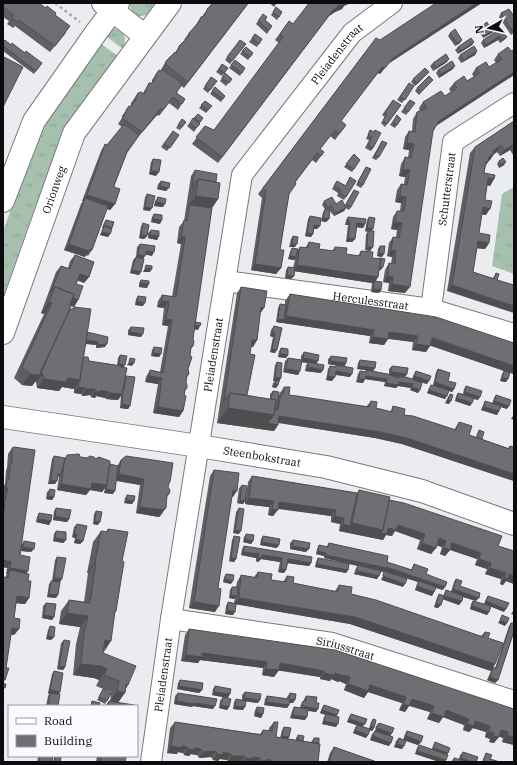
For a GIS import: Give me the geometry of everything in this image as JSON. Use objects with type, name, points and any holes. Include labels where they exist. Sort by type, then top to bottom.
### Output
[{"type":"street","name":"Orionweg","points":[[3,333],[74,133],[170,3]]},
{"type":"street","name":"Pleiadenstraat","points":[[151,762],[171,619],[242,175],[352,33],[392,3]]},
{"type":"street","points":[[3,201],[34,121],[94,34],[111,6],[145,36]]},
{"type":"street","name":"Schutterstraat","points":[[431,309],[453,142],[514,103]]},
{"type":"street","name":"Herculesstraat","points":[[225,280],[431,309],[514,334]]},
{"type":"street","name":"Steenbokstraat","points":[[3,417],[326,467],[422,491],[514,524]]},
{"type":"street","name":"Siriusstraat","points":[[171,619],[332,643],[514,701]]},
{"type":"green space","points":[[130,3],[159,3],[151,12],[142,16],[133,15]]},
{"type":"green space","points":[[114,28],[121,31],[124,36],[125,42],[123,49],[103,34],[107,30]]},
{"type":"green space","points":[[97,41],[118,56],[67,126],[36,204],[3,297],[3,232],[40,124]]},
{"type":"green space","points":[[514,187],[514,274],[492,266],[502,194]]},
{"type":"building","points":[[3,3],[40,3],[46,8],[47,6],[56,13],[55,15],[70,26],[55,46],[19,20],[17,22],[12,18],[14,15],[3,7]]},
{"type":"building","points":[[214,3],[248,3],[188,82],[166,65],[166,61],[175,52],[176,53],[179,46],[189,36],[189,33],[201,17],[204,16],[207,9]]},
{"type":"building","points":[[309,3],[347,3],[339,5],[333,10],[222,157],[196,137],[205,126],[214,130],[283,37],[280,34],[289,21],[293,24]]},
{"type":"building","points":[[436,3],[476,3],[393,58],[385,68],[382,67],[341,121],[346,125],[343,129],[339,134],[335,130],[320,149],[324,152],[321,156],[317,153],[295,182],[296,184],[289,194],[280,250],[284,250],[281,268],[255,264],[266,191],[263,188],[376,38],[380,40]]},
{"type":"building","points":[[276,7],[282,12],[279,17],[273,12]]},
{"type":"building","points":[[509,9],[514,16],[513,32],[501,13]]},
{"type":"building","points":[[263,14],[267,17],[265,20],[272,26],[269,30],[258,21]]},
{"type":"building","points":[[497,21],[500,26],[486,35],[482,30],[485,29],[483,25],[487,22],[489,26]]},
{"type":"building","points":[[455,29],[462,40],[457,43],[450,33]]},
{"type":"building","points":[[502,30],[507,37],[502,40],[500,36],[486,45],[483,40],[497,31],[498,33]]},
{"type":"building","points":[[255,34],[262,39],[259,44],[252,38]]},
{"type":"building","points":[[471,38],[474,42],[461,51],[458,47]]},
{"type":"building","points":[[5,40],[11,45],[12,43],[25,53],[26,51],[42,63],[36,71],[3,46],[3,42]]},
{"type":"building","points":[[240,40],[246,44],[232,61],[227,57]]},
{"type":"building","points":[[474,46],[477,51],[464,60],[460,55]]},
{"type":"building","points":[[246,47],[253,53],[250,57],[242,51]]},
{"type":"building","points":[[508,47],[511,51],[514,50],[514,72],[439,121],[433,131],[410,287],[392,284],[393,277],[388,276],[389,263],[395,264],[396,251],[391,250],[393,237],[399,238],[402,223],[395,222],[397,211],[404,211],[406,197],[400,196],[401,184],[407,185],[410,170],[403,170],[405,157],[411,158],[414,144],[407,143],[409,131],[415,132],[417,112],[427,108],[423,102],[441,91],[445,96],[457,88],[454,83],[464,76],[467,81],[480,73],[476,68],[486,62],[489,67],[502,59],[498,54]]},
{"type":"building","points":[[446,54],[449,59],[436,68],[433,63]]},
{"type":"building","points":[[4,57],[23,67],[3,107],[3,59]]},
{"type":"building","points":[[235,60],[245,68],[242,73],[231,65]]},
{"type":"building","points":[[452,61],[455,66],[441,74],[438,70]]},
{"type":"building","points":[[222,64],[228,68],[224,73],[219,69]]},
{"type":"building","points":[[425,68],[429,72],[417,83],[413,79]]},
{"type":"building","points":[[162,69],[182,83],[176,93],[185,99],[182,104],[173,97],[163,110],[161,108],[142,132],[122,118],[129,106],[131,106],[136,100],[138,93],[141,92],[144,94],[149,83],[152,83],[156,77],[156,74]]},
{"type":"building","points":[[225,73],[232,79],[229,83],[222,78]]},
{"type":"building","points":[[429,76],[433,80],[421,92],[417,88]]},
{"type":"building","points":[[211,77],[217,81],[210,90],[205,86]]},
{"type":"building","points":[[409,83],[414,86],[405,100],[400,97]]},
{"type":"building","points":[[215,87],[225,96],[223,99],[212,91]]},
{"type":"building","points":[[393,100],[401,105],[387,124],[383,120],[387,114],[385,112]]},
{"type":"building","points":[[410,100],[415,103],[408,112],[404,108]]},
{"type":"building","points":[[205,101],[212,106],[208,110],[201,105]]},
{"type":"building","points":[[198,114],[203,118],[200,122],[194,118]]},
{"type":"building","points":[[397,115],[401,119],[397,125],[393,122]]},
{"type":"building","points":[[193,118],[200,124],[196,128],[190,123]]},
{"type":"building","points":[[182,119],[186,122],[182,127],[178,125]]},
{"type":"building","points":[[514,121],[514,144],[504,150],[501,145],[493,151],[494,153],[489,157],[488,162],[486,162],[484,173],[495,175],[494,179],[488,178],[485,200],[492,201],[490,209],[483,207],[479,233],[490,235],[489,243],[478,241],[473,272],[494,279],[496,273],[499,274],[497,280],[514,285],[514,306],[452,285],[475,147]]},
{"type":"building","points":[[124,124],[139,135],[127,152],[114,185],[114,187],[120,189],[115,204],[87,195],[105,144],[107,145]]},
{"type":"building","points":[[370,130],[374,132],[375,130],[381,133],[373,148],[368,145],[372,137],[368,135]]},
{"type":"building","points":[[173,131],[179,135],[170,148],[164,144]]},
{"type":"building","points":[[382,141],[387,143],[379,157],[375,155]]},
{"type":"building","points":[[354,154],[360,160],[354,169],[346,164]]},
{"type":"building","points":[[503,158],[506,162],[501,165],[499,161]]},
{"type":"building","points":[[153,159],[161,160],[159,172],[151,171]]},
{"type":"building","points":[[366,167],[371,169],[363,185],[358,182]]},
{"type":"building","points":[[195,170],[217,174],[216,182],[198,179],[192,188]]},
{"type":"building","points":[[350,177],[356,181],[346,197],[339,192],[341,190],[334,186],[337,181],[346,186]]},
{"type":"building","points":[[198,179],[220,183],[218,199],[196,196]]},
{"type":"building","points":[[161,181],[170,183],[169,188],[160,186]]},
{"type":"building","points":[[354,190],[359,192],[351,207],[346,204]]},
{"type":"building","points":[[147,194],[155,196],[152,208],[145,207]]},
{"type":"building","points":[[158,197],[166,199],[165,204],[156,202]]},
{"type":"building","points":[[332,197],[336,204],[342,200],[346,208],[336,213],[331,206],[328,208],[324,201]]},
{"type":"building","points":[[85,198],[108,206],[92,250],[90,249],[89,251],[69,244]]},
{"type":"building","points":[[190,205],[212,208],[193,339],[194,342],[193,346],[191,347],[190,355],[192,357],[188,369],[189,374],[187,375],[187,388],[185,389],[184,396],[186,396],[183,411],[158,407],[162,378],[149,376],[150,370],[163,373],[172,320],[166,319],[169,302],[162,301],[162,295],[176,297],[185,237],[181,237],[184,220],[187,221]]},
{"type":"building","points":[[325,209],[330,210],[329,219],[323,218]]},
{"type":"building","points":[[154,214],[162,215],[162,220],[153,219]]},
{"type":"building","points":[[310,216],[321,218],[320,226],[314,225],[313,234],[307,233]]},
{"type":"building","points":[[348,217],[366,219],[365,224],[357,223],[355,239],[348,238],[350,222],[348,222]]},
{"type":"building","points":[[369,217],[375,218],[373,229],[367,228]]},
{"type":"building","points":[[106,220],[114,222],[112,228],[104,225]]},
{"type":"building","points":[[143,223],[149,225],[147,236],[141,235]]},
{"type":"building","points":[[104,226],[112,229],[110,234],[102,232]]},
{"type":"building","points":[[151,230],[159,231],[159,236],[150,235]]},
{"type":"building","points":[[368,231],[374,231],[373,247],[367,247]]},
{"type":"building","points":[[293,236],[298,237],[297,244],[292,244]]},
{"type":"building","points":[[309,242],[320,244],[319,249],[334,251],[335,247],[347,248],[346,254],[360,256],[361,251],[373,252],[372,258],[381,259],[378,277],[297,265],[300,247],[308,248]]},
{"type":"building","points":[[140,244],[155,246],[154,252],[146,251],[145,256],[138,255]]},
{"type":"building","points":[[380,246],[385,246],[384,254],[379,253]]},
{"type":"building","points":[[292,248],[298,249],[296,257],[290,256]]},
{"type":"building","points":[[75,255],[94,262],[89,277],[80,274],[76,284],[83,286],[78,300],[73,298],[74,294],[55,287],[51,292],[61,266],[70,269]]},
{"type":"building","points":[[136,257],[144,259],[141,272],[132,270]]},
{"type":"building","points":[[379,258],[385,259],[383,267],[380,266],[381,259]]},
{"type":"building","points":[[146,265],[152,266],[152,269],[145,268]]},
{"type":"building","points":[[288,267],[295,268],[294,276],[287,275]]},
{"type":"building","points":[[141,280],[149,281],[149,284],[141,283]]},
{"type":"building","points":[[374,281],[382,282],[381,290],[374,289]]},
{"type":"building","points":[[55,287],[74,294],[70,305],[71,306],[40,375],[30,374],[22,367],[52,303],[49,302]]},
{"type":"building","points":[[241,287],[267,291],[264,308],[261,307],[257,340],[252,340],[250,354],[255,355],[247,395],[230,393],[224,401]]},
{"type":"building","points":[[290,294],[436,317],[514,343],[514,366],[433,338],[430,346],[416,344],[418,336],[389,332],[388,339],[373,337],[374,330],[286,316]]},
{"type":"building","points":[[138,296],[146,297],[145,303],[137,301]]},
{"type":"building","points":[[280,304],[286,305],[284,320],[278,319]]},
{"type":"building","points":[[74,307],[91,309],[80,380],[68,378],[66,382],[44,379],[43,374],[40,373],[70,309],[74,309]]},
{"type":"building","points":[[195,322],[201,323],[200,326],[195,325]]},
{"type":"building","points":[[274,326],[282,328],[277,350],[272,349],[275,333],[272,333]]},
{"type":"building","points":[[131,327],[144,328],[143,334],[130,332]]},
{"type":"building","points":[[87,332],[108,337],[107,344],[98,345],[98,342],[86,340]]},
{"type":"building","points":[[154,347],[162,348],[161,354],[153,353]]},
{"type":"building","points":[[281,348],[288,349],[288,355],[280,354]]},
{"type":"building","points":[[304,352],[319,355],[318,361],[303,358]]},
{"type":"building","points":[[120,355],[127,356],[125,365],[119,364]]},
{"type":"building","points":[[331,356],[347,358],[346,363],[330,361]]},
{"type":"building","points":[[83,357],[88,357],[89,361],[127,368],[122,394],[110,393],[101,390],[99,392],[95,391],[95,389],[78,387]]},
{"type":"building","points":[[130,358],[135,359],[134,363],[129,362]]},
{"type":"building","points":[[288,358],[302,360],[300,371],[286,369]]},
{"type":"building","points":[[360,360],[376,362],[375,368],[359,366]]},
{"type":"building","points":[[277,362],[282,363],[281,378],[275,378]]},
{"type":"building","points":[[308,362],[324,365],[323,370],[308,367]]},
{"type":"building","points":[[336,365],[353,368],[352,374],[336,371],[335,377],[328,376],[330,366],[336,367]]},
{"type":"building","points":[[392,366],[408,368],[407,374],[391,372]]},
{"type":"building","points":[[438,369],[450,373],[448,381],[456,383],[454,389],[435,382]]},
{"type":"building","points":[[366,370],[399,378],[399,376],[406,377],[422,383],[420,390],[412,387],[413,384],[399,382],[398,385],[386,383],[387,379],[366,376],[365,379],[359,379],[360,371],[366,372]]},
{"type":"building","points":[[416,371],[431,376],[429,381],[414,376]]},
{"type":"building","points":[[504,371],[510,372],[508,379],[502,378]]},
{"type":"building","points":[[126,376],[135,377],[130,406],[122,404]]},
{"type":"building","points":[[276,380],[279,381],[278,385],[275,384]]},
{"type":"building","points":[[431,385],[449,390],[447,396],[429,390]]},
{"type":"building","points":[[466,386],[482,391],[480,397],[465,392]]},
{"type":"building","points":[[284,387],[290,387],[289,395],[369,407],[371,401],[377,402],[376,408],[392,412],[393,406],[405,409],[404,415],[413,416],[456,430],[459,422],[472,426],[469,435],[509,449],[510,446],[514,447],[514,474],[407,438],[380,432],[279,416],[278,425],[268,423],[274,415],[275,409],[278,410],[281,393],[283,394]]},
{"type":"building","points":[[273,391],[279,392],[277,409],[275,409],[276,400],[271,399]]},
{"type":"building","points":[[230,393],[276,400],[274,415],[228,408]]},
{"type":"building","points":[[458,393],[474,398],[472,403],[457,398]]},
{"type":"building","points":[[450,394],[453,395],[451,401],[448,400]]},
{"type":"building","points":[[496,395],[511,400],[509,406],[494,401]]},
{"type":"building","points":[[485,401],[501,406],[499,411],[484,407]]},
{"type":"building","points":[[479,430],[484,432],[482,439],[477,438]]},
{"type":"building","points":[[12,448],[35,450],[20,555],[30,557],[28,571],[10,568],[11,562],[3,560],[3,512],[8,488],[6,488],[7,480],[9,479],[10,464],[12,464]]},
{"type":"building","points":[[79,454],[80,457],[87,458],[90,456],[94,457],[95,459],[99,457],[110,461],[107,485],[92,483],[91,489],[61,484],[65,458],[66,459],[67,455]]},
{"type":"building","points":[[54,456],[65,458],[61,474],[58,474],[57,481],[51,480]]},
{"type":"building","points":[[126,456],[173,463],[168,487],[170,490],[169,494],[167,495],[166,508],[164,510],[140,507],[144,479],[119,474],[121,460]]},
{"type":"building","points":[[110,464],[118,466],[115,491],[106,489]]},
{"type":"building","points":[[214,470],[239,473],[237,491],[233,490],[218,588],[221,589],[219,606],[194,602]]},
{"type":"building","points":[[252,476],[357,493],[350,526],[343,524],[344,518],[335,516],[336,510],[279,502],[278,510],[272,509],[274,501],[249,498]]},
{"type":"building","points":[[242,485],[247,486],[245,501],[240,500]]},
{"type":"building","points":[[50,489],[55,490],[54,497],[48,496]]},
{"type":"building","points":[[359,490],[390,497],[383,530],[352,523]]},
{"type":"building","points":[[127,495],[135,496],[134,501],[127,500]]},
{"type":"building","points":[[389,500],[404,503],[502,536],[498,546],[514,551],[514,576],[509,574],[508,579],[504,578],[506,573],[490,568],[491,563],[479,559],[481,553],[452,543],[450,550],[444,548],[446,541],[439,538],[436,548],[422,543],[425,534],[398,525],[396,530],[388,528],[387,534],[381,533],[383,530]]},
{"type":"building","points":[[56,508],[71,510],[69,519],[55,516]]},
{"type":"building","points":[[239,508],[244,509],[241,531],[235,530]]},
{"type":"building","points":[[96,511],[102,512],[100,522],[95,521]]},
{"type":"building","points":[[39,513],[52,515],[51,521],[38,519]]},
{"type":"building","points":[[77,524],[87,526],[83,541],[76,539],[77,534],[74,534]]},
{"type":"building","points":[[108,529],[128,532],[122,561],[124,562],[111,641],[105,640],[103,653],[136,666],[128,685],[126,684],[125,693],[117,691],[119,681],[104,675],[107,669],[101,666],[81,664],[84,633],[88,616],[67,613],[69,600],[90,603],[95,562],[101,531],[108,532]]},
{"type":"building","points":[[56,531],[66,532],[66,540],[55,538]]},
{"type":"building","points":[[246,534],[254,535],[253,541],[245,539]]},
{"type":"building","points":[[234,536],[240,537],[236,559],[231,558]]},
{"type":"building","points":[[263,536],[280,539],[279,545],[262,542]]},
{"type":"building","points":[[293,540],[310,543],[309,549],[292,546]]},
{"type":"building","points":[[24,541],[35,543],[34,549],[23,547]]},
{"type":"building","points":[[329,543],[388,556],[387,562],[412,570],[414,564],[428,569],[426,574],[447,582],[445,587],[386,567],[326,555],[326,553],[318,551],[319,545],[328,547]]},
{"type":"building","points":[[244,546],[312,557],[311,563],[288,559],[286,570],[281,569],[282,558],[263,555],[258,558],[259,554],[243,552]]},
{"type":"building","points":[[57,557],[66,558],[62,579],[54,578]]},
{"type":"building","points":[[318,558],[349,564],[348,570],[317,564]]},
{"type":"building","points":[[358,565],[381,571],[379,576],[357,571]]},
{"type":"building","points":[[10,570],[29,574],[28,581],[31,581],[29,598],[17,596],[14,618],[20,619],[19,629],[12,628],[6,668],[9,668],[5,680],[3,679],[3,577],[8,578]]},
{"type":"building","points":[[384,571],[407,579],[405,584],[383,576]]},
{"type":"building","points":[[258,572],[272,574],[271,580],[286,582],[287,576],[294,577],[293,583],[338,592],[339,585],[352,587],[351,594],[376,600],[483,637],[485,632],[490,633],[488,638],[503,643],[495,664],[355,617],[239,598],[241,575],[257,578]]},
{"type":"building","points":[[226,574],[234,575],[233,581],[225,579]]},
{"type":"building","points":[[456,579],[462,581],[460,586],[480,593],[479,598],[453,589]]},
{"type":"building","points":[[51,581],[60,582],[58,595],[49,594]]},
{"type":"building","points":[[419,581],[436,587],[434,592],[417,586]]},
{"type":"building","points":[[232,587],[238,587],[237,596],[231,595]]},
{"type":"building","points":[[446,590],[463,596],[462,601],[444,596]]},
{"type":"building","points":[[439,594],[444,596],[441,605],[436,604]]},
{"type":"building","points":[[488,596],[509,603],[506,609],[486,601]]},
{"type":"building","points":[[473,601],[491,606],[489,612],[472,606]]},
{"type":"building","points":[[228,602],[236,604],[235,612],[227,610]]},
{"type":"building","points":[[46,603],[56,604],[54,617],[44,615]]},
{"type":"building","points":[[502,615],[509,618],[507,623],[500,620]]},
{"type":"building","points":[[511,623],[514,623],[514,631],[498,680],[490,677],[493,667],[496,669]]},
{"type":"building","points":[[50,626],[55,627],[54,637],[48,636]]},
{"type":"building","points":[[189,629],[335,650],[514,709],[514,738],[507,735],[508,732],[501,730],[499,737],[493,736],[494,733],[489,731],[490,726],[475,721],[474,726],[467,724],[469,719],[446,710],[444,717],[432,713],[434,706],[412,699],[409,706],[404,704],[406,697],[370,685],[368,691],[348,684],[350,677],[343,675],[335,673],[334,675],[324,673],[324,671],[280,663],[279,670],[266,669],[267,662],[203,653],[202,657],[186,655]]},
{"type":"building","points":[[64,640],[70,641],[65,667],[59,666]]},
{"type":"building","points":[[54,671],[63,673],[60,692],[50,690]]},
{"type":"building","points":[[180,680],[203,683],[202,690],[179,686]]},
{"type":"building","points":[[215,686],[231,689],[230,694],[214,692]]},
{"type":"building","points":[[103,689],[111,693],[107,701],[99,697]]},
{"type":"building","points":[[245,692],[261,694],[260,700],[244,698]]},
{"type":"building","points":[[50,693],[60,694],[58,705],[48,705]]},
{"type":"building","points":[[178,693],[217,699],[215,706],[194,704],[176,701]]},
{"type":"building","points":[[290,693],[296,694],[295,700],[290,699],[289,705],[267,702],[267,696],[289,699]]},
{"type":"building","points":[[306,696],[317,697],[316,703],[319,703],[318,709],[302,706],[303,701],[306,701]]},
{"type":"building","points":[[223,697],[231,699],[229,707],[221,705]]},
{"type":"building","points":[[236,699],[246,701],[245,707],[235,706]]},
{"type":"building","points":[[92,701],[100,703],[99,705],[91,705]]},
{"type":"building","points":[[109,701],[134,705],[108,705]]},
{"type":"building","points":[[324,705],[339,710],[337,715],[322,710]]},
{"type":"building","points":[[257,707],[264,708],[263,714],[257,713]]},
{"type":"building","points":[[294,707],[308,709],[307,717],[293,715]]},
{"type":"building","points":[[326,714],[339,717],[338,724],[324,721]]},
{"type":"building","points":[[351,714],[367,719],[365,724],[349,719]]},
{"type":"building","points":[[373,719],[376,720],[374,728],[371,726]]},
{"type":"building","points":[[175,722],[262,735],[263,730],[272,731],[274,722],[278,722],[276,737],[320,744],[318,762],[275,762],[268,759],[266,761],[261,761],[260,758],[254,757],[251,759],[246,758],[245,756],[232,756],[231,754],[224,752],[222,755],[217,754],[216,751],[203,752],[201,749],[195,748],[194,750],[182,746],[181,748],[171,746]]},
{"type":"building","points":[[379,723],[394,728],[392,733],[377,728]]},
{"type":"building","points":[[357,725],[370,729],[368,735],[355,730]]},
{"type":"building","points":[[284,727],[291,728],[289,737],[282,736]]},
{"type":"building","points":[[375,731],[393,737],[391,743],[373,736]]},
{"type":"building","points":[[407,731],[423,736],[421,742],[406,736]]},
{"type":"building","points":[[298,735],[304,736],[303,741],[298,740]]},
{"type":"building","points":[[314,738],[319,738],[319,743],[313,743]]},
{"type":"building","points":[[399,738],[406,741],[404,746],[397,744]]},
{"type":"building","points":[[435,742],[450,748],[448,753],[433,748]]},
{"type":"building","points":[[419,745],[448,755],[446,760],[417,751]]},
{"type":"building","points":[[334,747],[377,762],[329,762]]},
{"type":"building","points":[[463,752],[478,757],[476,762],[461,758]]},
{"type":"building","points":[[486,753],[492,755],[490,759],[500,762],[483,762]]},
{"type":"building","points":[[40,757],[53,757],[52,762],[39,762]]},
{"type":"building","points":[[56,757],[61,757],[60,762],[55,762]]},
{"type":"building","points":[[101,757],[126,757],[125,762],[101,762]]},
{"type":"building","points":[[454,758],[462,760],[461,762],[453,762]]}]
